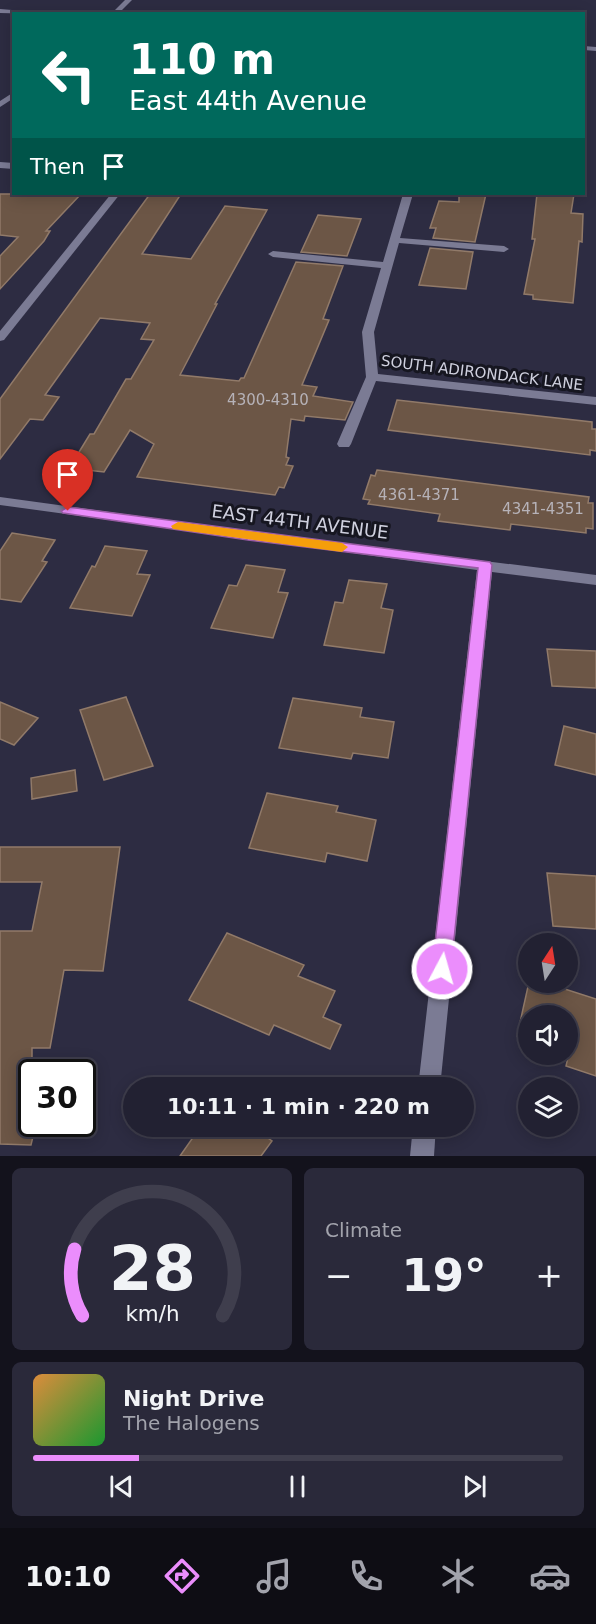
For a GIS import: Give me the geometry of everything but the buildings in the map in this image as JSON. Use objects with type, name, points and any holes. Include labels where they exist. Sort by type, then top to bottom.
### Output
[{"type":"street","points":[[116,12],[129,0]]},
{"type":"street","points":[[0,105],[12,96]]},
{"type":"street","points":[[0,338],[114,195]]},
{"type":"street","name":"SOUTH ADIRONDACK LANE","points":[[408,195],[368,332],[372,377],[596,401]]},
{"type":"street","points":[[394,240],[504,249]]},
{"type":"street","points":[[273,254],[387,266]]},
{"type":"street","points":[[344,444],[372,377]]},
{"type":"street","name":"EAST 44TH AVENUE","points":[[0,501],[248,536],[596,580]]},
{"type":"street","points":[[430,1077],[485,565]]},
{"type":"street","points":[[422,1156],[424,1137]]},
{"type":"slow traffic","points":[[178,526],[342,547]]},
{"type":"route","points":[[68,511],[485,565],[442,969]]}]
